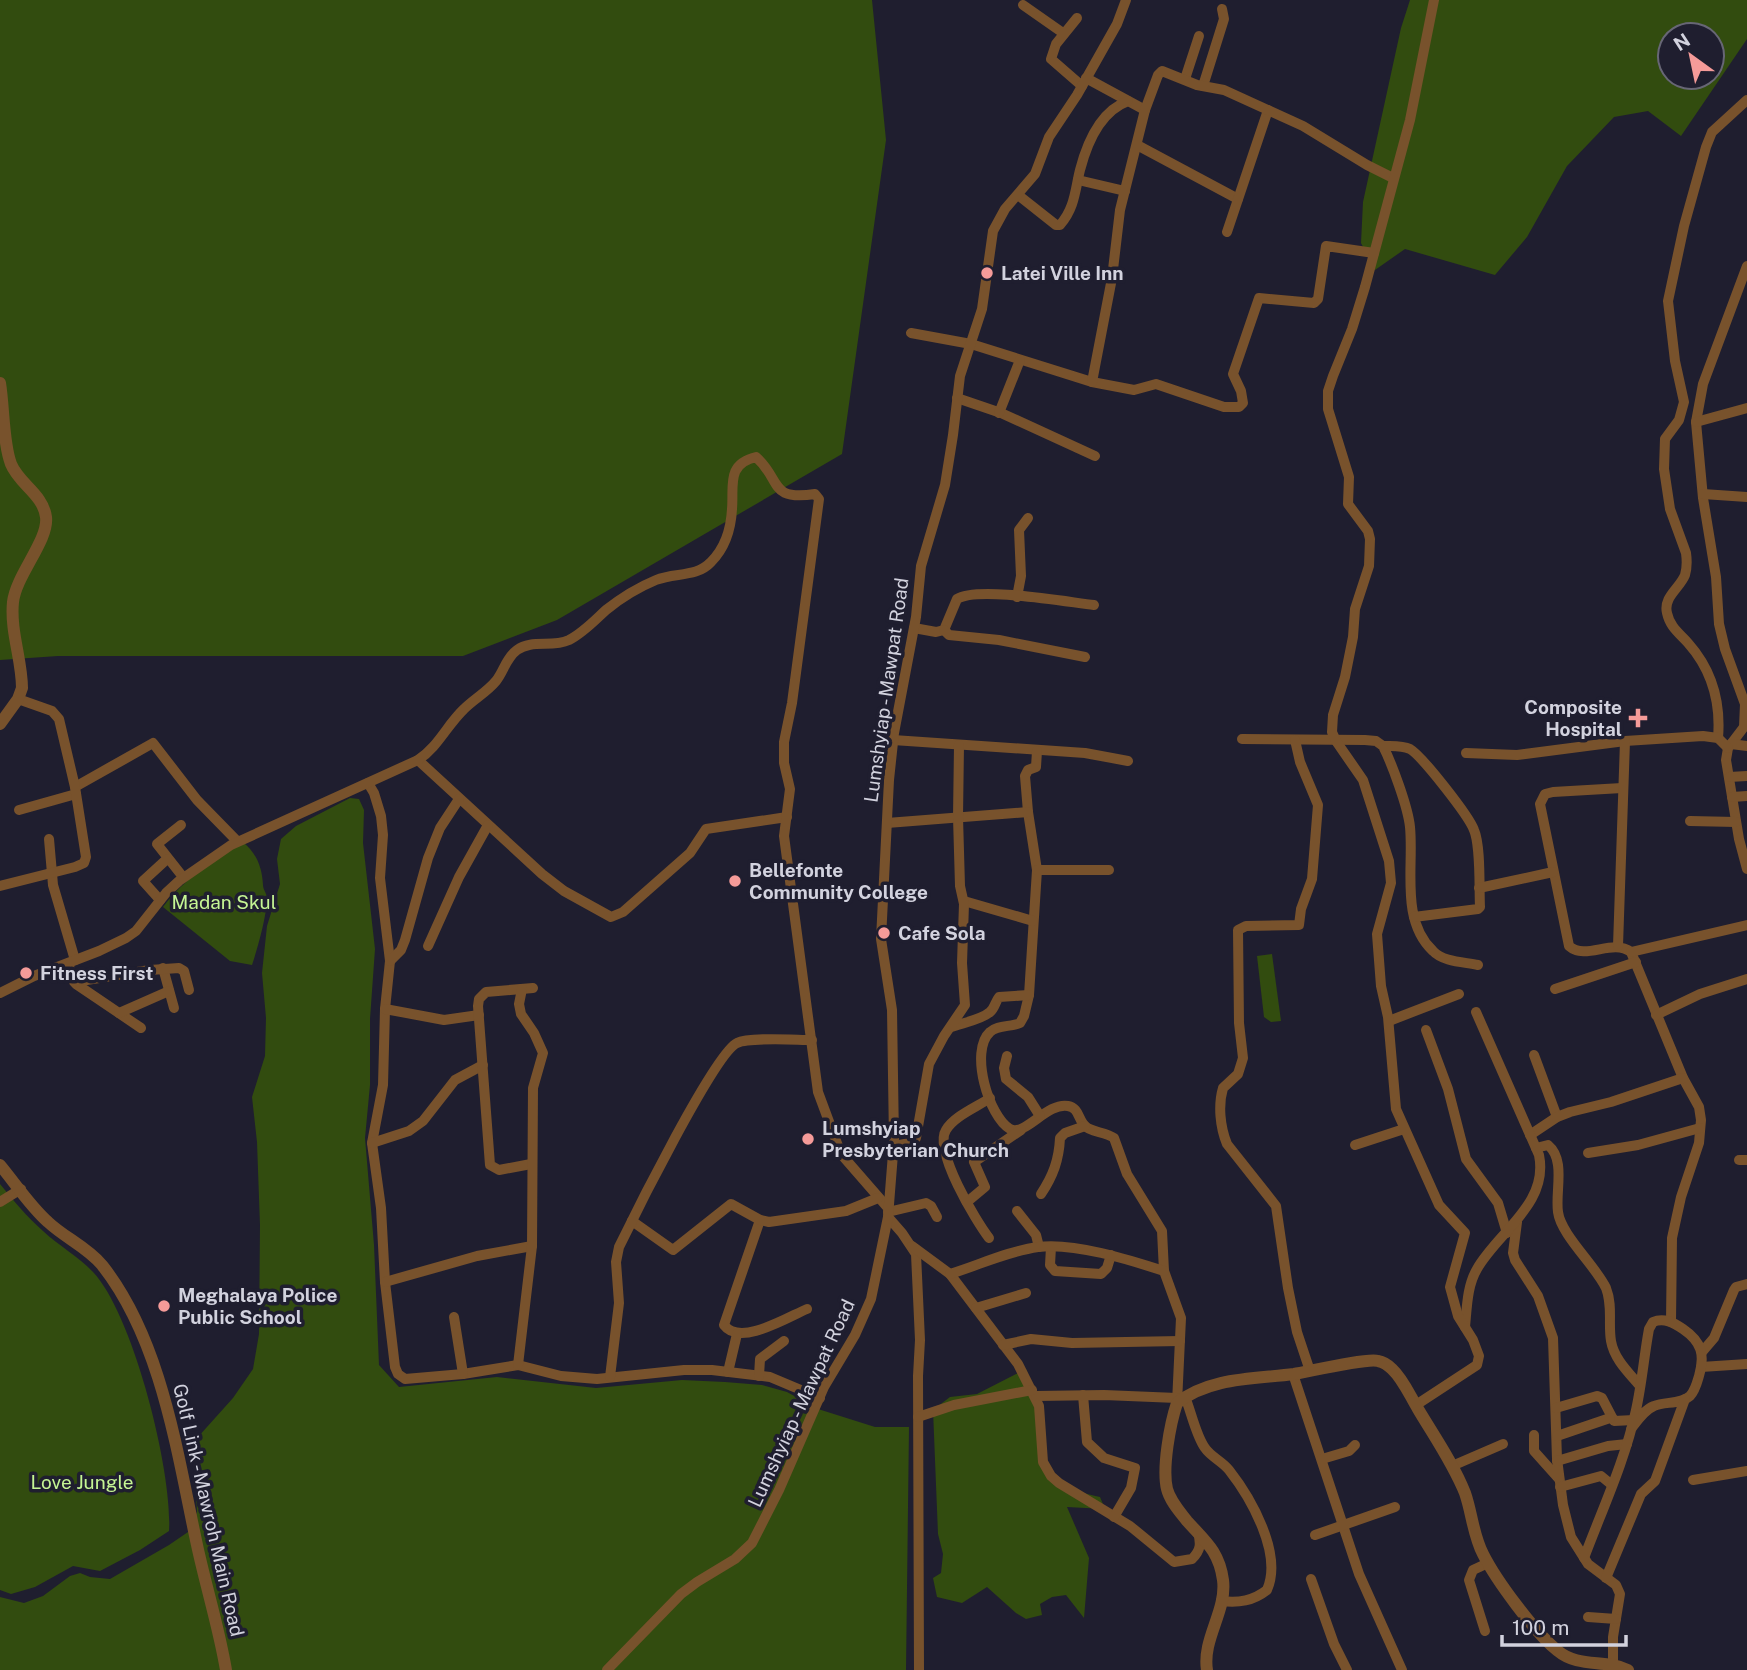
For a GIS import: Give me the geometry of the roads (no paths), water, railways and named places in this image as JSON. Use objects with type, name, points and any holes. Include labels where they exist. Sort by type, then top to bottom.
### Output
[{"type":"street","name":"Lumshyiap - Mawpat Road","points":[[607,1670],[681,1594],[735,1559],[752,1542],[779,1490],[820,1398],[864,1317],[876,1279],[888,1213],[894,1146],[892,1010],[881,939],[887,823],[893,740],[914,628],[921,566],[945,485],[961,368],[982,309],[993,231],[1000,216],[1035,174],[1049,137],[1068,110],[1117,24],[1126,0]]},
{"type":"street","points":[[1416,1405],[1477,1365],[1479,1356],[1458,1316],[1450,1287],[1465,1233],[1439,1205],[1396,1109],[1389,1021],[1381,986],[1377,934],[1391,883],[1389,861],[1363,780],[1336,741],[1331,725],[1345,677],[1355,609],[1367,577],[1370,539],[1368,531],[1349,504],[1349,477],[1328,409],[1328,398],[1374,253],[1418,86],[1434,0]]},
{"type":"street","points":[[1023,5],[1063,33]]},
{"type":"street","points":[[1203,86],[1224,19],[1222,9]]},
{"type":"street","points":[[1077,19],[1063,33],[1053,50],[1052,61],[1084,82],[1145,110]]},
{"type":"street","points":[[1185,79],[1199,36]]},
{"type":"street","points":[[1093,382],[1125,191],[1145,110],[1160,72],[1165,71],[1203,86],[1224,90],[1268,110],[1303,126],[1393,178]]},
{"type":"street","points":[[1718,738],[1720,715],[1715,691],[1703,663],[1671,624],[1666,607],[1685,576],[1687,561],[1670,509],[1664,469],[1665,439],[1679,420],[1684,402],[1675,361],[1668,301],[1684,226],[1706,147],[1712,132],[1747,100]]},
{"type":"street","points":[[1018,195],[1059,226],[1065,220],[1076,194],[1085,155],[1097,130],[1113,108],[1128,101]]},
{"type":"street","points":[[1227,232],[1268,110]]},
{"type":"street","points":[[1137,145],[1238,199]]},
{"type":"street","points":[[1078,180],[1125,191]]},
{"type":"street","points":[[911,332],[971,344],[1093,382],[1134,390],[1151,384],[1163,385],[1224,407],[1239,407],[1243,403],[1243,396],[1233,374],[1259,298],[1314,303],[1318,299],[1326,246],[1374,253]]},
{"type":"street","points":[[1747,266],[1703,384],[1696,422],[1722,638],[1745,699],[1744,727],[1729,746],[1726,760],[1747,869]]},
{"type":"street","points":[[999,413],[1020,360]]},
{"type":"street","points":[[0,383],[9,460],[42,505],[47,520],[38,546],[17,586],[13,603],[22,682],[18,699],[0,724]]},
{"type":"street","points":[[957,398],[999,413],[1095,456]]},
{"type":"street","points":[[1696,422],[1747,408]]},
{"type":"street","points":[[0,993],[34,976],[99,951],[136,931],[160,900],[183,877],[237,841],[418,760],[432,750],[465,708],[494,684],[514,652],[528,645],[568,640],[581,633],[616,603],[641,588],[665,577],[694,573],[713,561],[729,532],[733,478],[746,459],[756,457],[763,463],[768,475],[782,492],[795,496],[815,494],[819,499],[792,703],[784,742],[784,763],[790,789],[784,836],[818,1092],[841,1154],[878,1199],[916,1254],[919,1303],[919,1670]]},
{"type":"street","points":[[1703,494],[1747,497]]},
{"type":"street","points":[[1017,597],[1021,576],[1019,530],[1028,518]]},
{"type":"street","points":[[944,630],[953,605],[963,595],[1017,597],[1094,606]]},
{"type":"street","points":[[914,628],[936,632],[944,630]]},
{"type":"street","points":[[944,630],[949,635],[999,640],[1085,657]]},
{"type":"street","points":[[0,886],[84,863],[86,857],[75,791],[57,715],[18,699]]},
{"type":"street","points":[[1466,753],[1517,755],[1625,741],[1703,736],[1718,738],[1729,746],[1747,746]]},
{"type":"street","points":[[1242,739],[1376,741],[1383,746],[1409,819],[1411,899],[1420,933],[1434,953],[1444,958],[1479,965]]},
{"type":"street","points":[[893,740],[1085,753],[1128,761]]},
{"type":"street","points":[[1295,740],[1300,762],[1318,805],[1312,879],[1301,908],[1302,920],[1299,925],[1246,926],[1238,930],[1239,1023],[1243,1058],[1238,1074],[1223,1088],[1221,1111],[1227,1144],[1276,1206],[1297,1332],[1310,1371]]},
{"type":"street","points":[[1618,946],[1625,741]]},
{"type":"street","points":[[19,810],[75,791],[153,743],[197,800],[237,841]]},
{"type":"street","points":[[894,1146],[910,1143],[916,1138],[929,1063],[965,1005],[962,963],[964,901],[960,886],[957,817],[959,745]]},
{"type":"street","points":[[1383,746],[1402,746],[1414,751],[1471,825],[1476,836],[1480,906],[1474,911],[1414,917]]},
{"type":"street","points":[[1022,1129],[1016,1130],[1003,1123],[990,1098],[979,1064],[985,1037],[993,1029],[1020,1023],[1029,995],[1037,870],[1025,776],[1028,770],[1036,767],[1037,751]]},
{"type":"street","points":[[418,760],[564,891],[611,917],[622,912],[690,853],[706,829],[787,817]]},
{"type":"street","points":[[1729,777],[1747,776]]},
{"type":"street","points":[[368,783],[374,793],[383,835],[380,878],[390,961],[385,1009],[383,1085],[372,1143],[381,1208],[385,1282],[398,1374],[405,1379],[463,1374],[518,1365],[542,1373],[597,1379],[684,1370],[728,1372],[787,1383],[820,1398]]},
{"type":"street","points":[[1622,788],[1553,792],[1541,798],[1539,804],[1569,946],[1580,951],[1618,946],[1631,952],[1747,925]]},
{"type":"street","points":[[1731,797],[1747,796]]},
{"type":"street","points":[[390,961],[401,950],[405,940],[435,839],[459,799]]},
{"type":"street","points":[[887,823],[1028,812]]},
{"type":"street","points":[[1690,821],[1736,822]]},
{"type":"street","points":[[181,825],[157,844],[183,877]]},
{"type":"street","points":[[428,946],[459,877],[488,825]]},
{"type":"street","points":[[49,839],[51,873],[72,962],[70,975],[74,982],[141,1028]]},
{"type":"street","points":[[160,900],[143,881],[167,859]]},
{"type":"street","points":[[1037,870],[1109,870]]},
{"type":"street","points":[[1479,888],[1553,872]]},
{"type":"street","points":[[964,901],[1033,921]]},
{"type":"street","points":[[1631,952],[1683,1078],[1699,1107],[1699,1143],[1681,1197],[1672,1238],[1671,1322]]},
{"type":"street","points":[[1555,989],[1636,962]]},
{"type":"street","points":[[74,982],[163,968],[182,969],[189,990]]},
{"type":"street","points":[[163,968],[174,1008]]},
{"type":"street","points":[[1656,1014],[1747,979]]},
{"type":"street","points":[[531,1164],[499,1170],[490,1165],[479,999],[482,994],[533,988]]},
{"type":"street","points":[[518,1365],[532,1246],[533,1088],[543,1053],[521,1014],[519,1004],[522,989]]},
{"type":"street","points":[[119,1013],[169,991]]},
{"type":"street","points":[[1389,1021],[1459,994]]},
{"type":"street","points":[[950,1027],[988,1014],[999,997],[1029,995]]},
{"type":"street","points":[[385,1009],[444,1020],[479,1015]]},
{"type":"street","points":[[1465,1326],[1470,1284],[1476,1270],[1485,1256],[1525,1212],[1542,1166],[1476,1012]]},
{"type":"street","points":[[1426,1030],[1448,1088],[1466,1159],[1498,1203],[1507,1233]]},
{"type":"street","points":[[610,1377],[619,1303],[617,1254],[699,1094],[734,1044],[746,1041],[812,1040]]},
{"type":"street","points":[[1534,1055],[1557,1117]]},
{"type":"street","points":[[1007,1056],[1004,1068],[1006,1079],[1028,1097],[1040,1116]]},
{"type":"street","points":[[372,1143],[409,1131],[433,1110],[455,1080],[483,1065]]},
{"type":"street","points":[[1530,1135],[1557,1117],[1683,1078]]},
{"type":"street","points":[[989,1238],[967,1202],[946,1154],[944,1133],[953,1123],[990,1098]]},
{"type":"street","points":[[967,1202],[985,1187],[974,1162],[1053,1108],[1067,1106],[1075,1110],[1085,1126],[1114,1138],[1127,1174],[1161,1231],[1164,1270],[1181,1318],[1184,1403],[1205,1448],[1228,1469],[1264,1528],[1270,1563],[1269,1587],[1252,1599],[1229,1602]]},
{"type":"street","points":[[1041,1194],[1059,1159],[1060,1138],[1065,1133],[1085,1126]]},
{"type":"street","points":[[1588,1153],[1638,1145],[1700,1128]]},
{"type":"street","points":[[1355,1145],[1404,1129]]},
{"type":"street","points":[[1536,1147],[1548,1145],[1553,1150],[1558,1168],[1559,1218],[1606,1288],[1614,1351],[1640,1386]]},
{"type":"street","name":"Golf Link - Mawroh Main Road","points":[[0,1165],[45,1219],[91,1254],[102,1266],[134,1319],[165,1399],[202,1566],[219,1628],[226,1670]]},
{"type":"street","points":[[0,1202],[21,1189]]},
{"type":"street","points":[[632,1221],[673,1250],[731,1204],[760,1220],[781,1221],[846,1211],[878,1199]]},
{"type":"street","points":[[888,1213],[926,1203],[937,1217]]},
{"type":"street","points":[[1017,1211],[1036,1235],[1039,1247]]},
{"type":"street","points":[[760,1220],[725,1321],[727,1329],[737,1334],[751,1333],[807,1309]]},
{"type":"street","points":[[1517,1222],[1513,1252],[1515,1260],[1538,1296],[1553,1338],[1557,1461],[1571,1537],[1584,1558],[1616,1585],[1620,1594],[1613,1637],[1613,1664]]},
{"type":"street","points":[[385,1282],[477,1256],[532,1246]]},
{"type":"street","points":[[912,1246],[950,1274],[1018,1364],[1034,1393],[1040,1416],[1043,1462],[1059,1483],[1130,1526],[1169,1560],[1179,1563],[1192,1559],[1201,1544],[1198,1531]]},
{"type":"street","points":[[950,1274],[1039,1247],[1111,1255],[1164,1270]]},
{"type":"street","points":[[1051,1247],[1050,1265],[1055,1271],[1101,1273],[1107,1268],[1111,1255]]},
{"type":"street","points":[[1702,1352],[1714,1338],[1734,1290],[1747,1284]]},
{"type":"street","points":[[976,1308],[1026,1293]]},
{"type":"street","points":[[454,1317],[463,1374]]},
{"type":"street","points":[[1584,1558],[1627,1444],[1649,1329],[1653,1322],[1659,1320],[1671,1322],[1691,1335],[1702,1352],[1702,1367],[1692,1394],[1685,1399],[1649,1409],[1632,1425]]},
{"type":"street","points":[[728,1372],[737,1334]]},
{"type":"street","points":[[1003,1345],[1031,1339],[1072,1343],[1180,1341]]},
{"type":"street","points":[[759,1376],[760,1359],[784,1341]]},
{"type":"street","points":[[918,1417],[954,1405],[1034,1393],[1184,1403],[1216,1384],[1293,1374],[1368,1360],[1379,1361],[1395,1372],[1452,1466],[1465,1494],[1476,1536],[1488,1563],[1507,1591],[1551,1645],[1573,1665],[1613,1664],[1629,1670]]},
{"type":"street","points":[[1702,1367],[1747,1364]]},
{"type":"street","points":[[1293,1374],[1363,1585],[1402,1670]]},
{"type":"street","points":[[1083,1395],[1087,1442],[1104,1458],[1135,1468],[1131,1488],[1114,1517]]},
{"type":"street","points":[[1556,1408],[1597,1396],[1602,1398],[1610,1418],[1632,1425]]},
{"type":"street","points":[[1606,1578],[1641,1494],[1655,1481],[1685,1399]]},
{"type":"street","points":[[1184,1403],[1168,1442],[1166,1486],[1175,1505],[1215,1552],[1229,1602],[1207,1653],[1207,1670]]},
{"type":"street","points":[[1557,1436],[1610,1418]]},
{"type":"street","points":[[1534,1435],[1534,1451],[1560,1483]]},
{"type":"street","points":[[1452,1466],[1503,1444]]},
{"type":"street","points":[[1557,1461],[1608,1446],[1627,1444]]},
{"type":"street","points":[[1322,1459],[1349,1451],[1354,1445]]},
{"type":"street","points":[[1693,1480],[1747,1471]]},
{"type":"street","points":[[1560,1483],[1601,1476],[1612,1485]]},
{"type":"street","points":[[1315,1535],[1395,1507]]},
{"type":"street","points":[[1485,1631],[1469,1580],[1473,1570],[1488,1563]]},
{"type":"street","points":[[1311,1579],[1334,1644],[1347,1670]]},
{"type":"street","points":[[1588,1617],[1616,1619]]},
{"type":"place","name":"Latei Ville Inn","points":[[987,273]]},
{"type":"place","name":"Composite Hospital","points":[[1638,718]]},
{"type":"place","name":"Bellefonte Community College","points":[[735,881]]},
{"type":"place","name":"Cafe Sola","points":[[884,933]]},
{"type":"place","name":"Fitness First","points":[[26,973]]},
{"type":"place","name":"Lumshyiap Presbyterian Church","points":[[808,1139]]},
{"type":"place","name":"Meghalaya Police Public School","points":[[164,1306]]},
{"type":"park label","name":"Madan Skul","points":[[224,902]]},
{"type":"park label","name":"Love Jungle","points":[[82,1482]]}]
